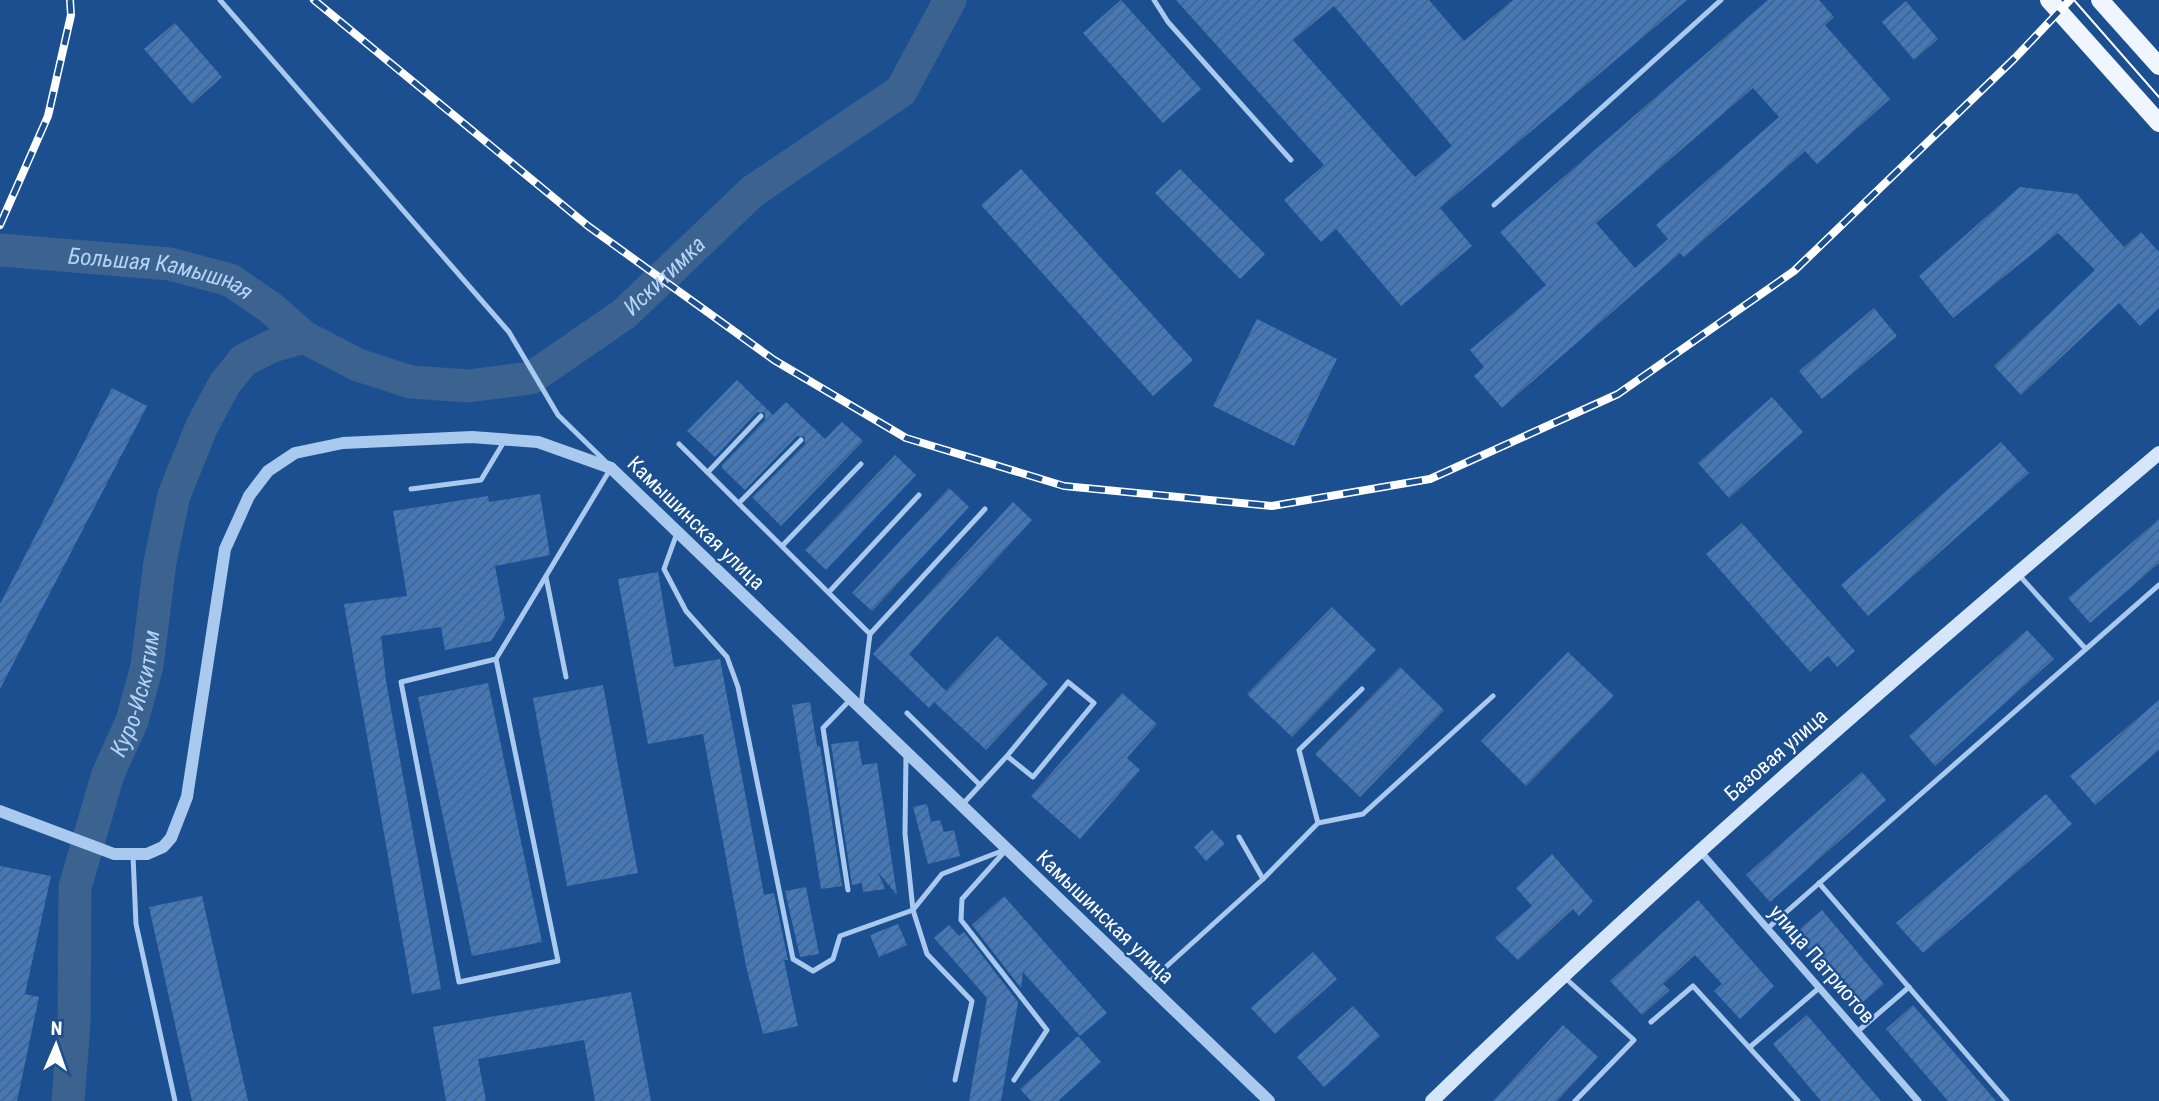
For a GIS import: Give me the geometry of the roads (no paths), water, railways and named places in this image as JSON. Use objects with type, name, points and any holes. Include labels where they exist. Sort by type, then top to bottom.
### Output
[{"type":"main road","points":[[2049,0],[2159,124]]},
{"type":"main road","points":[[2102,2],[2159,66]]},
{"type":"main road","name":"Базовая улица","points":[[1432,1101],[1561,975],[1700,850],[2017,573],[2159,453]]},
{"type":"street","name":"Камышинская улица","points":[[0,811],[114,854],[133,856],[163,847],[180,823],[187,797],[225,549],[249,496],[268,471],[295,453],[343,443],[471,438],[538,442],[611,468],[1269,1101]]},
{"type":"street","name":"улица Патриотов","points":[[1700,850],[1918,1101]]},
{"type":"lane","points":[[220,0],[509,332],[558,415],[611,468],[496,659],[558,961],[459,982],[401,682],[496,659]]},
{"type":"lane","points":[[1154,0],[1168,22],[1291,160]]},
{"type":"lane","points":[[1494,205],[1721,0]]},
{"type":"lane","points":[[708,472],[761,416]]},
{"type":"lane","points":[[411,489],[481,480],[505,440]]},
{"type":"lane","points":[[739,503],[801,440]]},
{"type":"lane","points":[[679,444],[870,634]]},
{"type":"lane","points":[[782,546],[861,464]]},
{"type":"lane","points":[[829,592],[919,495]]},
{"type":"lane","points":[[860,708],[870,634],[985,509]]},
{"type":"lane","points":[[678,532],[664,569],[686,611],[727,657],[738,687],[793,959],[813,971],[833,959],[840,936],[913,910],[942,874],[1007,849]]},
{"type":"lane","points":[[2017,573],[2084,648]]},
{"type":"lane","points":[[546,577],[566,677]]},
{"type":"lane","points":[[1768,929],[2084,648],[2159,585]]},
{"type":"lane","points":[[961,806],[1068,681],[1094,703],[1032,777],[1007,755]]},
{"type":"lane","points":[[1318,823],[1299,750],[1362,689]]},
{"type":"lane","points":[[1147,984],[1263,879],[1318,823],[1363,814],[1493,696]]},
{"type":"lane","points":[[848,890],[823,728],[850,699]]},
{"type":"lane","points":[[907,713],[980,785]]},
{"type":"lane","points":[[906,752],[905,834],[913,910],[927,954],[972,1001],[955,1080]]},
{"type":"lane","points":[[1239,837],[1263,879]]},
{"type":"lane","points":[[1007,849],[962,899],[961,920],[1047,1030],[1014,1080]]},
{"type":"lane","points":[[133,856],[136,924],[175,1101]]},
{"type":"lane","points":[[1819,883],[2007,1101]]},
{"type":"lane","points":[[1561,975],[1634,1040],[1575,1101]]},
{"type":"lane","points":[[1651,1022],[1693,986],[1798,1101]]},
{"type":"lane","points":[[1857,1031],[1909,986]]},
{"type":"lane","points":[[1750,1047],[1819,988]]},
{"type":"waterway","name":"Искитимка","points":[[0,250],[170,264],[230,280],[271,308],[304,337],[358,365],[411,382],[468,386],[531,378],[624,314],[753,191],[901,91],[950,0]]},
{"type":"waterway","name":"Куро-Искитим","points":[[68,1101],[74,1024],[75,887],[108,774],[132,721],[147,666],[160,562],[174,495],[202,426],[225,383],[244,360],[272,346],[304,337]]},
{"type":"tram line","points":[[2074,0],[2159,97]]},
{"type":"railway","points":[[0,225],[48,116],[71,15],[70,0]]},
{"type":"railway","points":[[314,0],[588,226],[774,360],[906,438],[1064,486],[1272,506],[1430,479],[1618,394],[1794,271],[2015,58],[2070,0]]},
{"type":"water label","name":"Большая Камышная","points":[[158,279]]}]
